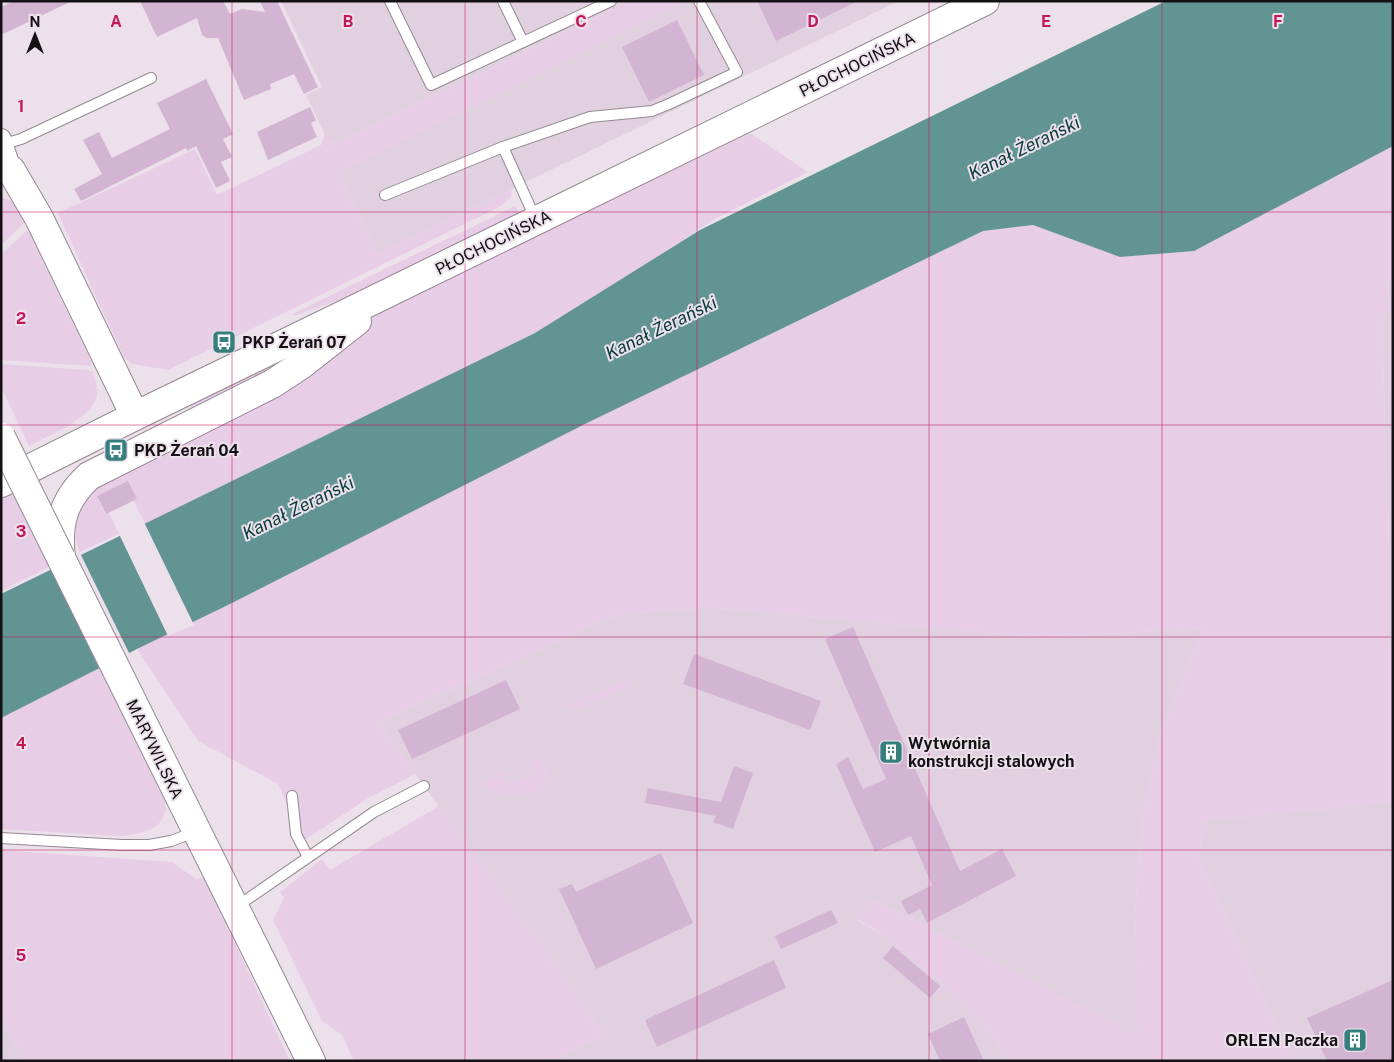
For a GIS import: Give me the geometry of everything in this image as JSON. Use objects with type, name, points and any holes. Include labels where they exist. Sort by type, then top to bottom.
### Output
[{"type":"main road","name":"PŁOCHOCIŃSKA","points":[[1,484],[135,416],[985,1]]},
{"type":"main road","points":[[4,161],[15,194],[40,218],[135,416]]},
{"type":"main road","points":[[61,558],[59,538],[62,515],[80,484],[99,470],[272,384],[301,365],[394,290]]},
{"type":"main road","name":"MARYWILSKA","points":[[1,437],[311,1061]]},
{"type":"lane","points":[[390,1],[431,86],[610,1]]},
{"type":"lane","points":[[503,1],[523,42]]},
{"type":"lane","points":[[385,195],[503,148],[590,117],[652,111],[736,72],[699,1]]},
{"type":"lane","points":[[4,161],[21,140],[151,78]]},
{"type":"lane","points":[[503,148],[536,221]]},
{"type":"lane","points":[[235,908],[374,812],[424,786]]},
{"type":"lane","points":[[292,796],[296,834],[308,857]]},
{"type":"lane","points":[[1,838],[149,845],[170,841],[196,831]]},
{"type":"shaded area","points":[[281,1],[631,1],[330,145],[306,95],[322,87]]},
{"type":"shaded area","points":[[631,1],[683,2],[337,172],[378,254],[512,189],[511,197],[501,206],[168,370],[132,364],[124,357],[58,213],[195,149],[217,195],[321,145],[325,133],[330,145]]},
{"type":"shaded area","points":[[683,1],[899,1],[378,254],[337,172]]},
{"type":"shaded area","points":[[744,129],[808,172],[713,220],[594,299],[595,302],[451,376],[146,526],[134,501],[137,499],[97,496],[105,514],[109,513],[119,534],[80,552],[76,536],[77,519],[90,487],[316,361],[391,304]]},
{"type":"shaded area","points":[[1393,146],[1393,279],[1387,284],[1391,310],[1382,314],[1388,549],[1388,645],[1393,651],[1393,802],[1208,820],[1198,856],[1292,1061],[1012,1061],[974,1014],[940,982],[888,938],[857,919],[875,900],[1138,1037],[1135,914],[1141,825],[1158,741],[1203,628],[1044,638],[708,607],[616,615],[379,722],[415,774],[367,799],[305,840],[278,784],[198,741],[137,649],[230,604],[589,422],[983,231],[1033,225],[1120,257],[1194,251]]},
{"type":"shaded area","points":[[1,197],[6,198],[20,208],[28,219],[1,245]]},
{"type":"shaded area","points":[[515,206],[520,214],[363,292],[294,316],[292,314]]},
{"type":"shaded area","points":[[26,231],[29,232],[92,363],[90,366],[1,360],[1,255]]},
{"type":"shaded area","points":[[1393,279],[1393,651],[1388,645],[1388,549],[1382,314],[1390,310],[1387,284]]},
{"type":"shaded area","points":[[309,346],[285,369],[162,425],[192,409],[189,403]]},
{"type":"shaded area","points":[[1,364],[88,370],[93,372],[97,395],[88,411],[79,419],[29,446],[1,387]]},
{"type":"shaded area","points":[[11,489],[49,567],[1,591],[1,494]]},
{"type":"shaded area","points":[[708,607],[1044,638],[1203,628],[1158,741],[1141,825],[1135,914],[1139,1038],[875,900],[857,920],[888,938],[940,982],[974,1014],[1012,1061],[553,1061],[605,1035],[379,722],[616,615]]},
{"type":"shaded area","points":[[99,668],[166,803],[162,820],[150,830],[142,833],[116,836],[1,829],[1,718]]},
{"type":"shaded area","points":[[629,677],[628,685],[625,689],[577,709],[566,705]]},
{"type":"shaded area","points":[[536,759],[545,765],[548,772],[546,781],[537,793],[502,794],[483,787],[482,782],[501,771],[507,783],[535,772],[530,760]]},
{"type":"shaded area","points":[[1393,802],[1393,1061],[1292,1061],[1198,856],[1208,820]]},
{"type":"shaded area","points":[[439,806],[605,1035],[553,1061],[354,1061],[342,1035],[322,1021],[273,920],[284,898],[280,892],[322,859],[330,870]]},
{"type":"shaded area","points":[[1,850],[172,862],[196,879],[204,877],[290,1061],[24,1061],[1,1019]]},
{"type":"shaded area","points":[[1,1019],[24,1061],[1,1061]]},
{"type":"water","name":"Kanał Żerański","points":[[1166,1],[1393,1],[1393,146],[1194,251],[1120,257],[1033,225],[983,231],[589,422],[1,718],[1,594],[535,333],[700,230]]},
{"type":"pier","points":[[144,522],[194,625],[168,636],[119,534]]},
{"type":"pier","points":[[80,553],[130,655],[100,670],[50,568]]},
{"type":"building","points":[[13,1],[72,1],[1,35],[1,7]]},
{"type":"building","points":[[140,1],[223,1],[230,14],[242,9],[265,12],[260,1],[277,1],[318,87],[304,94],[294,74],[270,84],[271,89],[244,100],[218,38],[207,38],[202,35],[197,18],[157,37]]},
{"type":"building","points":[[757,1],[858,1],[776,41]]},
{"type":"building","points":[[677,20],[704,75],[649,102],[622,47]]},
{"type":"building","points":[[206,79],[233,134],[223,139],[232,157],[221,162],[230,181],[216,188],[196,146],[187,151],[186,148],[81,201],[74,189],[102,174],[83,140],[99,132],[112,158],[170,129],[157,103]]},
{"type":"building","points":[[310,107],[316,120],[311,123],[317,137],[268,160],[257,132]]},
{"type":"building","points":[[128,481],[137,499],[106,514],[97,496]]},
{"type":"building","points":[[853,627],[960,871],[1002,849],[1016,876],[927,923],[920,909],[908,915],[901,901],[932,885],[911,836],[875,852],[836,764],[848,757],[863,789],[886,779],[825,639]]},
{"type":"building","points":[[694,654],[821,701],[810,730],[683,684]]},
{"type":"building","points":[[506,680],[520,709],[412,759],[398,730]]},
{"type":"building","points":[[734,766],[753,773],[733,829],[713,822],[716,816],[645,803],[648,788],[721,802]]},
{"type":"building","points":[[661,853],[693,923],[596,969],[559,889],[572,884],[576,892]]},
{"type":"building","points":[[831,910],[838,923],[781,949],[775,936]]},
{"type":"building","points":[[893,946],[940,986],[930,998],[883,958]]},
{"type":"building","points":[[774,960],[786,988],[657,1047],[645,1020]]},
{"type":"building","name":"ORLEN Paczka","points":[[1393,980],[1393,1061],[1327,1061],[1307,1018]]},
{"type":"building","points":[[964,1017],[984,1061],[940,1061],[928,1034]]},
{"type":"place","name":"PKP Żerań 07","points":[[224,342]]},
{"type":"place","name":"PKP Żerań 04","points":[[116,450]]},
{"type":"place","name":"Wytwórnia konstrukcji stalowych","points":[[891,752]]},
{"type":"place","name":"ORLEN Paczka","points":[[1355,1040]]}]
